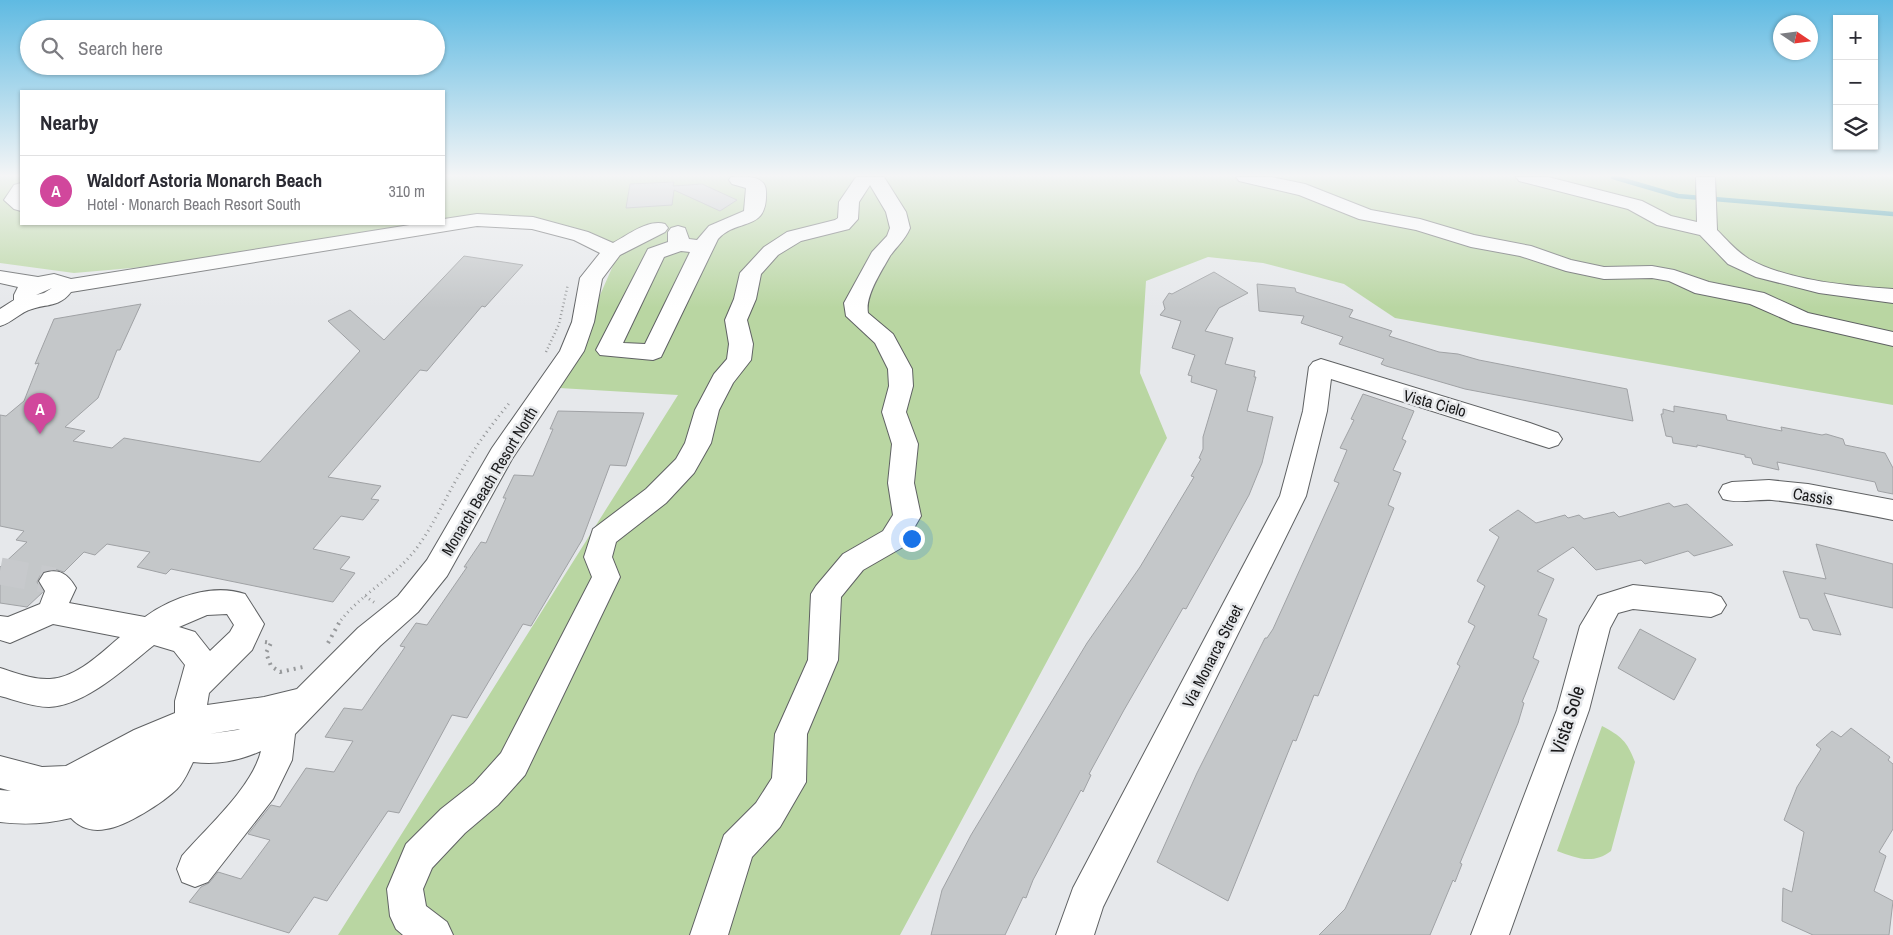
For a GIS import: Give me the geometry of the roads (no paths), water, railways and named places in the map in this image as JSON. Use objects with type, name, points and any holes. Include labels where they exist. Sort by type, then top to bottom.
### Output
[{"type":"street","points":[[0,277],[33,293],[50,298],[64,287],[473,221]]},
{"type":"street","points":[[489,221],[533,223],[580,236],[613,251]]},
{"type":"street","points":[[434,935],[409,916],[404,889],[419,856],[453,822],[486,794],[513,764],[606,577],[598,557],[603,537],[656,496],[685,466],[698,443],[707,410],[723,380],[739,360],[741,344],[736,320],[745,299],[751,274],[772,251],[794,236],[842,225],[846,221]]},
{"type":"street","points":[[709,935],[736,847],[768,815],[789,782],[791,734],[823,660],[826,594],[853,562],[893,539],[908,516],[901,484],[905,444],[894,412],[901,386],[900,369],[885,339],[857,316],[856,303],[882,252],[896,238],[900,228],[898,221]]},
{"type":"street","points":[[1396,221],[1420,225],[1472,241],[1524,250],[1566,265],[1604,273],[1652,272],[1674,276],[1703,288],[1756,298],[1801,318],[1893,340]]},
{"type":"street","points":[[1663,221],[1707,222],[1728,254],[1747,265],[1831,288],[1893,296]]},
{"type":"street","points":[[672,235],[702,249],[653,352],[608,350],[655,253],[672,235]]},
{"type":"street","name":"Monarch Beach Resort North","points":[[188,734],[212,749],[239,745],[308,698],[369,637],[408,604],[437,568],[501,455],[534,404],[558,374],[572,351],[583,322],[591,278],[613,251],[672,235]]},
{"type":"street","points":[[0,319],[33,293]]},
{"type":"street","name":"Vista Cielo","points":[[1321,367],[1407,396],[1477,414],[1549,439]]},
{"type":"street","name":"Via Monarca Street","points":[[1075,935],[1086,900],[1293,496],[1315,411],[1321,367]]},
{"type":"street","name":"Cassis","points":[[1732,492],[1769,490],[1808,494],[1893,510]]},
{"type":"street","points":[[51,612],[62,588],[54,581]]},
{"type":"street","name":"Vista Sole","points":[[1490,935],[1573,710],[1595,626],[1608,604],[1634,597],[1711,605]]},
{"type":"street","points":[[0,682],[55,692],[88,680],[116,660],[147,630],[191,605],[216,600],[235,602],[249,624],[241,641],[194,687]]},
{"type":"street","points":[[0,628],[10,630],[51,612],[147,630],[184,641],[201,662],[191,701],[188,734],[166,777],[132,800],[107,813],[89,813],[77,790],[56,783],[32,781],[0,772]]},
{"type":"street","points":[[194,869],[262,786],[275,760],[278,718]]},
{"type":"street","points":[[0,806],[18,810],[52,808],[77,790],[90,773],[129,749],[152,737],[188,734]]},
{"type":"lane","points":[[702,249],[715,230],[741,221]]},
{"type":"tunnel","points":[[0,571],[54,581]]},
{"type":"place","name":"Waldorf Astoria Monarch Beach","points":[[40,434]]}]
